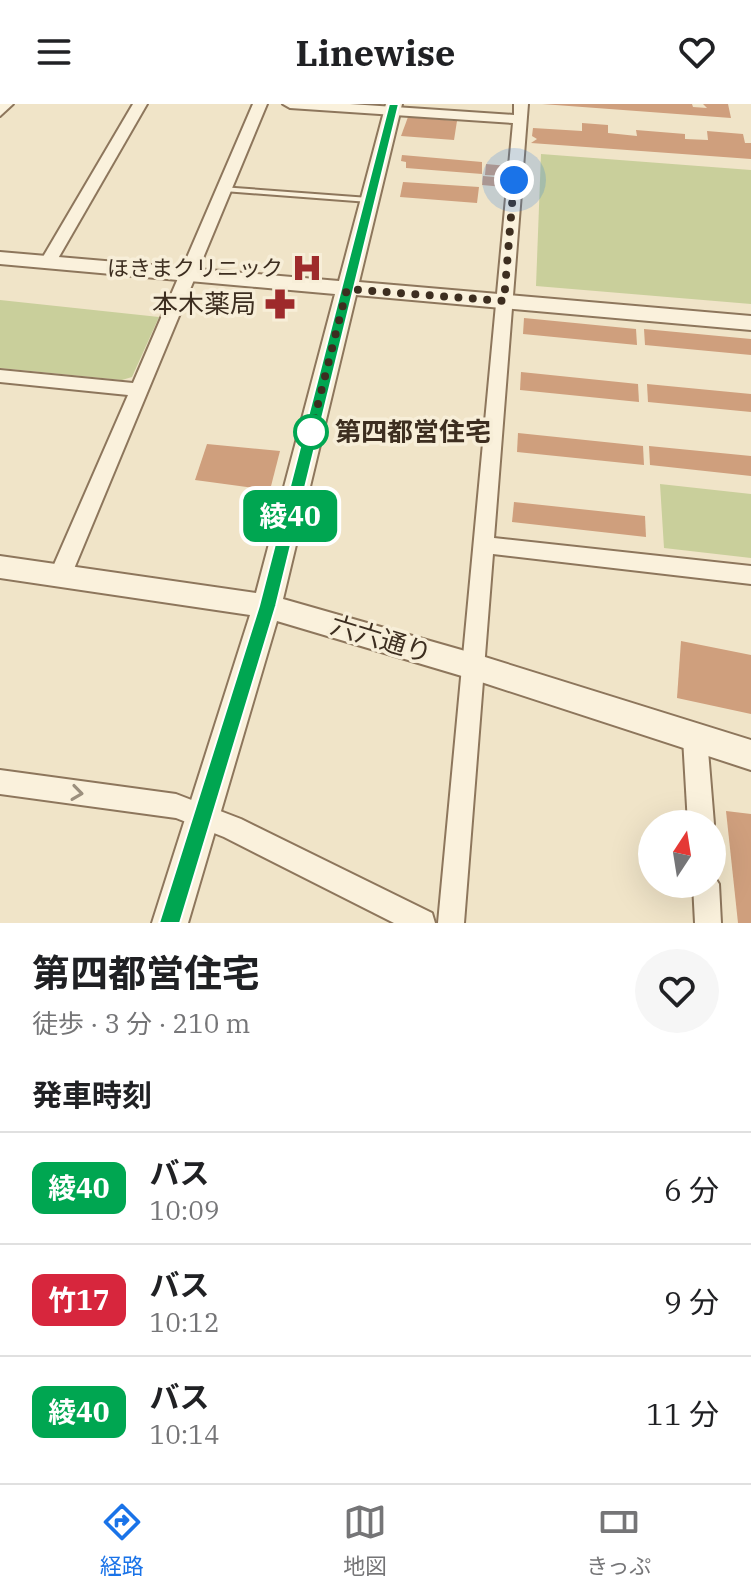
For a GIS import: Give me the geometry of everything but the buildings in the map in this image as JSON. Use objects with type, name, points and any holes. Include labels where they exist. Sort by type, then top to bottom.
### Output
[{"type":"street","points":[[0,112],[6,104]]},
{"type":"street","points":[[48,262],[140,104]]},
{"type":"street","points":[[60,576],[260,104]]},
{"type":"street","points":[[290,104],[521,112],[451,923]]},
{"type":"street","points":[[170,923],[189,811],[267,606],[393,107]]},
{"type":"street","points":[[0,258],[751,323]]},
{"type":"street","points":[[0,376],[140,390]]},
{"type":"street","points":[[483,545],[751,575]]},
{"type":"street","name":"六六通り","points":[[0,567],[267,606],[472,666],[751,755]]},
{"type":"street","points":[[695,738],[700,810]]},
{"type":"street","points":[[0,782],[189,811],[232,828],[422,923]]},
{"type":"street","points":[[707,898],[708,923]]},
{"type":"lane","points":[[224,189],[369,200]]},
{"type":"green space","points":[[541,154],[751,170],[751,304],[536,286]]},
{"type":"green space","points":[[0,300],[159,317],[132,377],[122,380],[0,368]]},
{"type":"green space","points":[[660,484],[751,494],[751,558],[664,548]]},
{"type":"bus line","name":"綾40","points":[[170,923],[256,647],[394,104]]},
{"type":"place","name":"ほきまクリニック","points":[[307,268]]},
{"type":"place","name":"本木薬局","points":[[280,304]]},
{"type":"place","name":"第四都営住宅","points":[[311,432]]},
{"type":"route","points":[[311,432],[347,289],[504,301],[514,180]]}]
